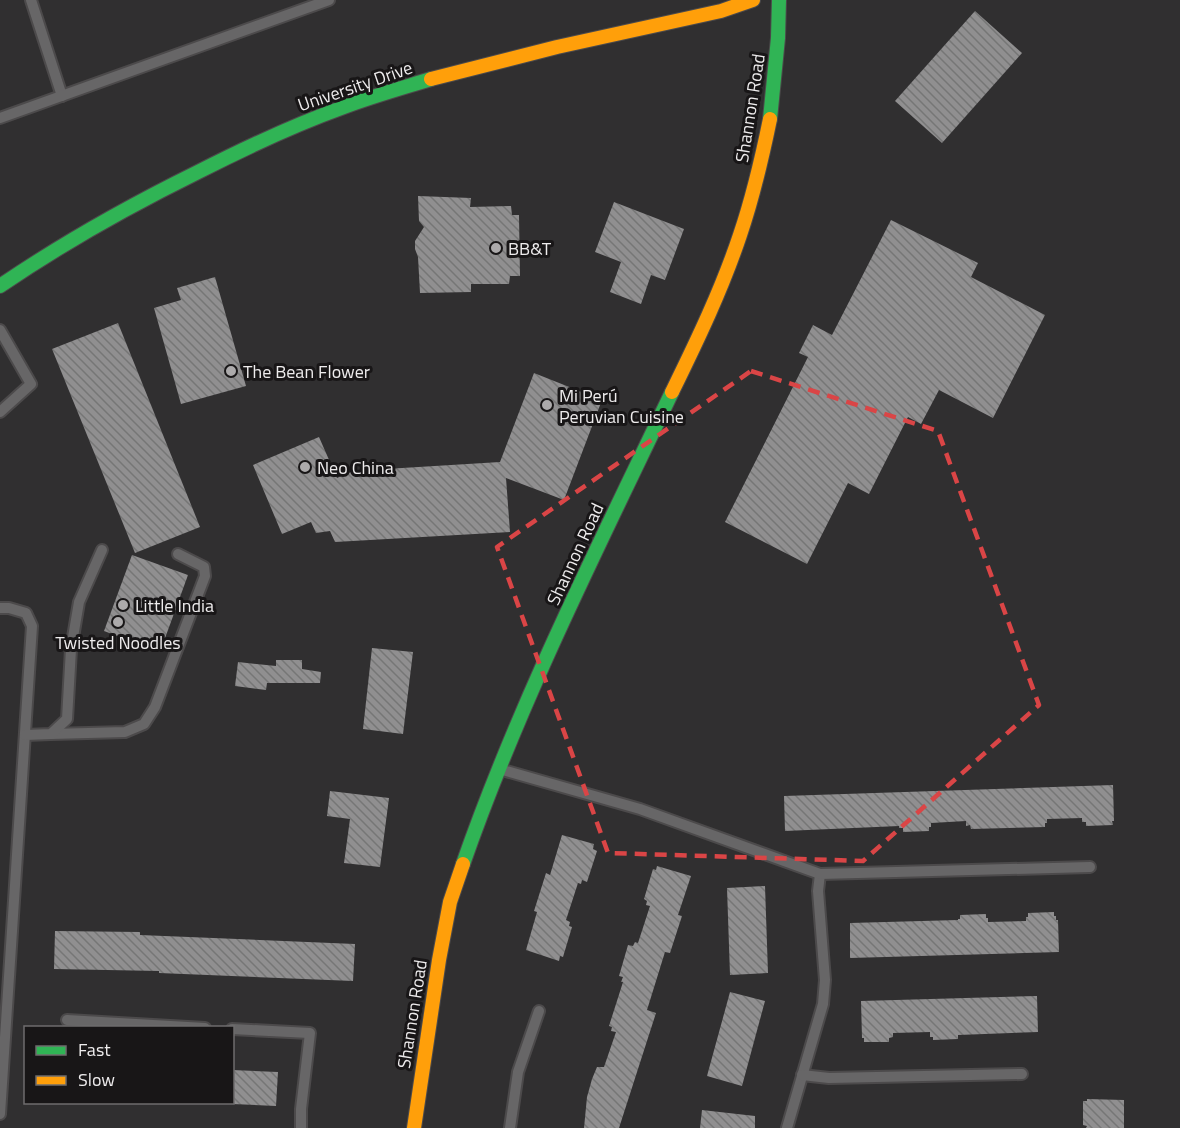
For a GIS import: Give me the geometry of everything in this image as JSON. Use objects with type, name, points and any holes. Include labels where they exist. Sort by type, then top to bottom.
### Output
[{"type":"street","name":"University Drive","points":[[0,286],[108,219],[172,184],[281,132],[349,105],[393,90],[519,55],[721,11],[753,0]]},
{"type":"street","name":"Shannon Road","points":[[414,1128],[450,902],[483,808],[534,686],[580,585],[707,320],[740,236],[760,168],[770,118],[778,48],[779,0]]},
{"type":"lane","points":[[31,0],[62,96]]},
{"type":"lane","points":[[0,118],[329,0]]},
{"type":"lane","points":[[0,330],[31,384],[0,412]]},
{"type":"lane","points":[[51,734],[67,719],[71,650],[79,602],[102,550]]},
{"type":"lane","points":[[25,735],[125,732],[144,724],[155,707],[205,576],[204,567],[178,554]]},
{"type":"lane","points":[[0,608],[26,613],[33,626],[0,1114]]},
{"type":"lane","points":[[499,769],[640,809],[820,874],[1090,867]]},
{"type":"lane","points":[[787,1128],[823,1004],[825,980],[818,891],[820,874]]},
{"type":"lane","points":[[510,1128],[518,1072],[539,1011]]},
{"type":"lane","points":[[67,1020],[170,1026]]},
{"type":"lane","points":[[234,1029],[310,1033],[301,1128]]},
{"type":"lane","points":[[802,1075],[829,1078],[1022,1074]]},
{"type":"highlighted area","points":[[751,371],[938,431],[1039,705],[863,861],[608,853],[497,547]]},
{"type":"building","points":[[975,11],[1022,53],[942,143],[895,101]]},
{"type":"building","points":[[418,196],[471,198],[470,207],[511,206],[512,215],[519,215],[520,276],[510,276],[509,284],[471,284],[471,292],[420,293],[415,241],[424,227],[419,221]]},
{"type":"building","points":[[614,202],[684,229],[665,280],[651,275],[641,304],[610,292],[621,262],[595,252]]},
{"type":"building","points":[[891,220],[978,263],[971,277],[1045,315],[993,418],[939,390],[921,424],[908,417],[869,494],[848,483],[807,564],[725,522],[808,357],[799,353],[813,325],[832,335]]},
{"type":"building","points":[[215,277],[246,386],[181,404],[154,308],[181,300],[177,288]]},
{"type":"building","points":[[118,323],[200,527],[135,553],[52,349]]},
{"type":"building","points":[[534,373],[602,400],[564,500],[506,478],[510,532],[335,542],[330,531],[316,533],[311,522],[282,534],[253,465],[319,437],[337,478],[353,471],[500,462]]},
{"type":"building","points":[[132,555],[188,575],[160,652],[104,631]]},
{"type":"building","points":[[372,648],[413,652],[403,734],[363,729]]},
{"type":"building","points":[[276,660],[302,660],[302,669],[321,672],[320,683],[267,683],[266,690],[235,686],[238,662],[276,666]]},
{"type":"building","points":[[1113,785],[1113,825],[1086,826],[1082,818],[1047,819],[1045,827],[971,829],[970,825],[966,826],[966,821],[931,823],[929,831],[903,832],[903,828],[899,826],[785,831],[784,796]]},
{"type":"building","points":[[330,791],[389,798],[380,867],[344,863],[350,819],[327,816]]},
{"type":"building","points":[[562,835],[594,844],[593,849],[597,851],[587,882],[582,880],[581,884],[578,883],[566,920],[572,927],[563,957],[560,956],[559,961],[526,950],[537,912],[534,911],[546,873],[550,875]]},
{"type":"building","points":[[657,866],[691,876],[678,915],[682,916],[670,953],[665,952],[647,1010],[656,1013],[619,1128],[584,1128],[587,1097],[592,1079],[597,1067],[604,1067],[616,1032],[611,1031],[612,1027],[609,1026],[623,982],[621,982],[623,977],[619,976],[628,945],[633,946],[635,942],[638,943],[650,906],[646,905],[647,901],[644,899],[653,869],[656,870]]},
{"type":"building","points":[[765,886],[768,973],[730,975],[727,888]]},
{"type":"building","points":[[1054,912],[1058,920],[1059,952],[850,958],[850,923],[958,920],[960,915],[986,914],[988,922],[1026,921],[1028,913]]},
{"type":"building","points":[[55,931],[140,932],[140,935],[355,944],[353,981],[159,973],[159,971],[54,969]]},
{"type":"building","points":[[730,992],[765,1001],[742,1086],[707,1076]]},
{"type":"building","points":[[1037,996],[1038,1032],[958,1035],[958,1039],[933,1040],[930,1032],[893,1033],[889,1042],[864,1042],[862,1038],[861,1001]]},
{"type":"building","points":[[234,1070],[278,1072],[276,1106],[232,1104],[234,1104]]},
{"type":"building","points":[[1087,1099],[1124,1100],[1124,1128],[1086,1128],[1087,1126],[1083,1125],[1083,1101]]},
{"type":"building","points":[[702,1110],[755,1116],[755,1128],[700,1128]]},
{"type":"traffic: fast","points":[[770,119],[778,38],[779,0]]},
{"type":"traffic: fast","points":[[0,286],[97,226],[234,154],[325,114],[431,79]]},
{"type":"traffic: fast","points":[[463,864],[485,803],[535,684],[588,566],[672,392]]},
{"type":"traffic: slow","points":[[431,79],[557,47],[721,11],[753,0]]},
{"type":"traffic: slow","points":[[672,392],[709,315],[733,255],[753,192],[770,119]]},
{"type":"traffic: slow","points":[[414,1128],[439,960],[450,902],[463,864]]},
{"type":"place","name":"BB&T","points":[[496,248]]},
{"type":"place","name":"The Bean Flower","points":[[231,371]]},
{"type":"place","name":"Mi Perú Peruvian Cuisine","points":[[547,405]]},
{"type":"place","name":"Neo China","points":[[305,467]]},
{"type":"place","name":"Little India","points":[[123,605]]},
{"type":"place","name":"Twisted Noodles","points":[[118,622]]}]
